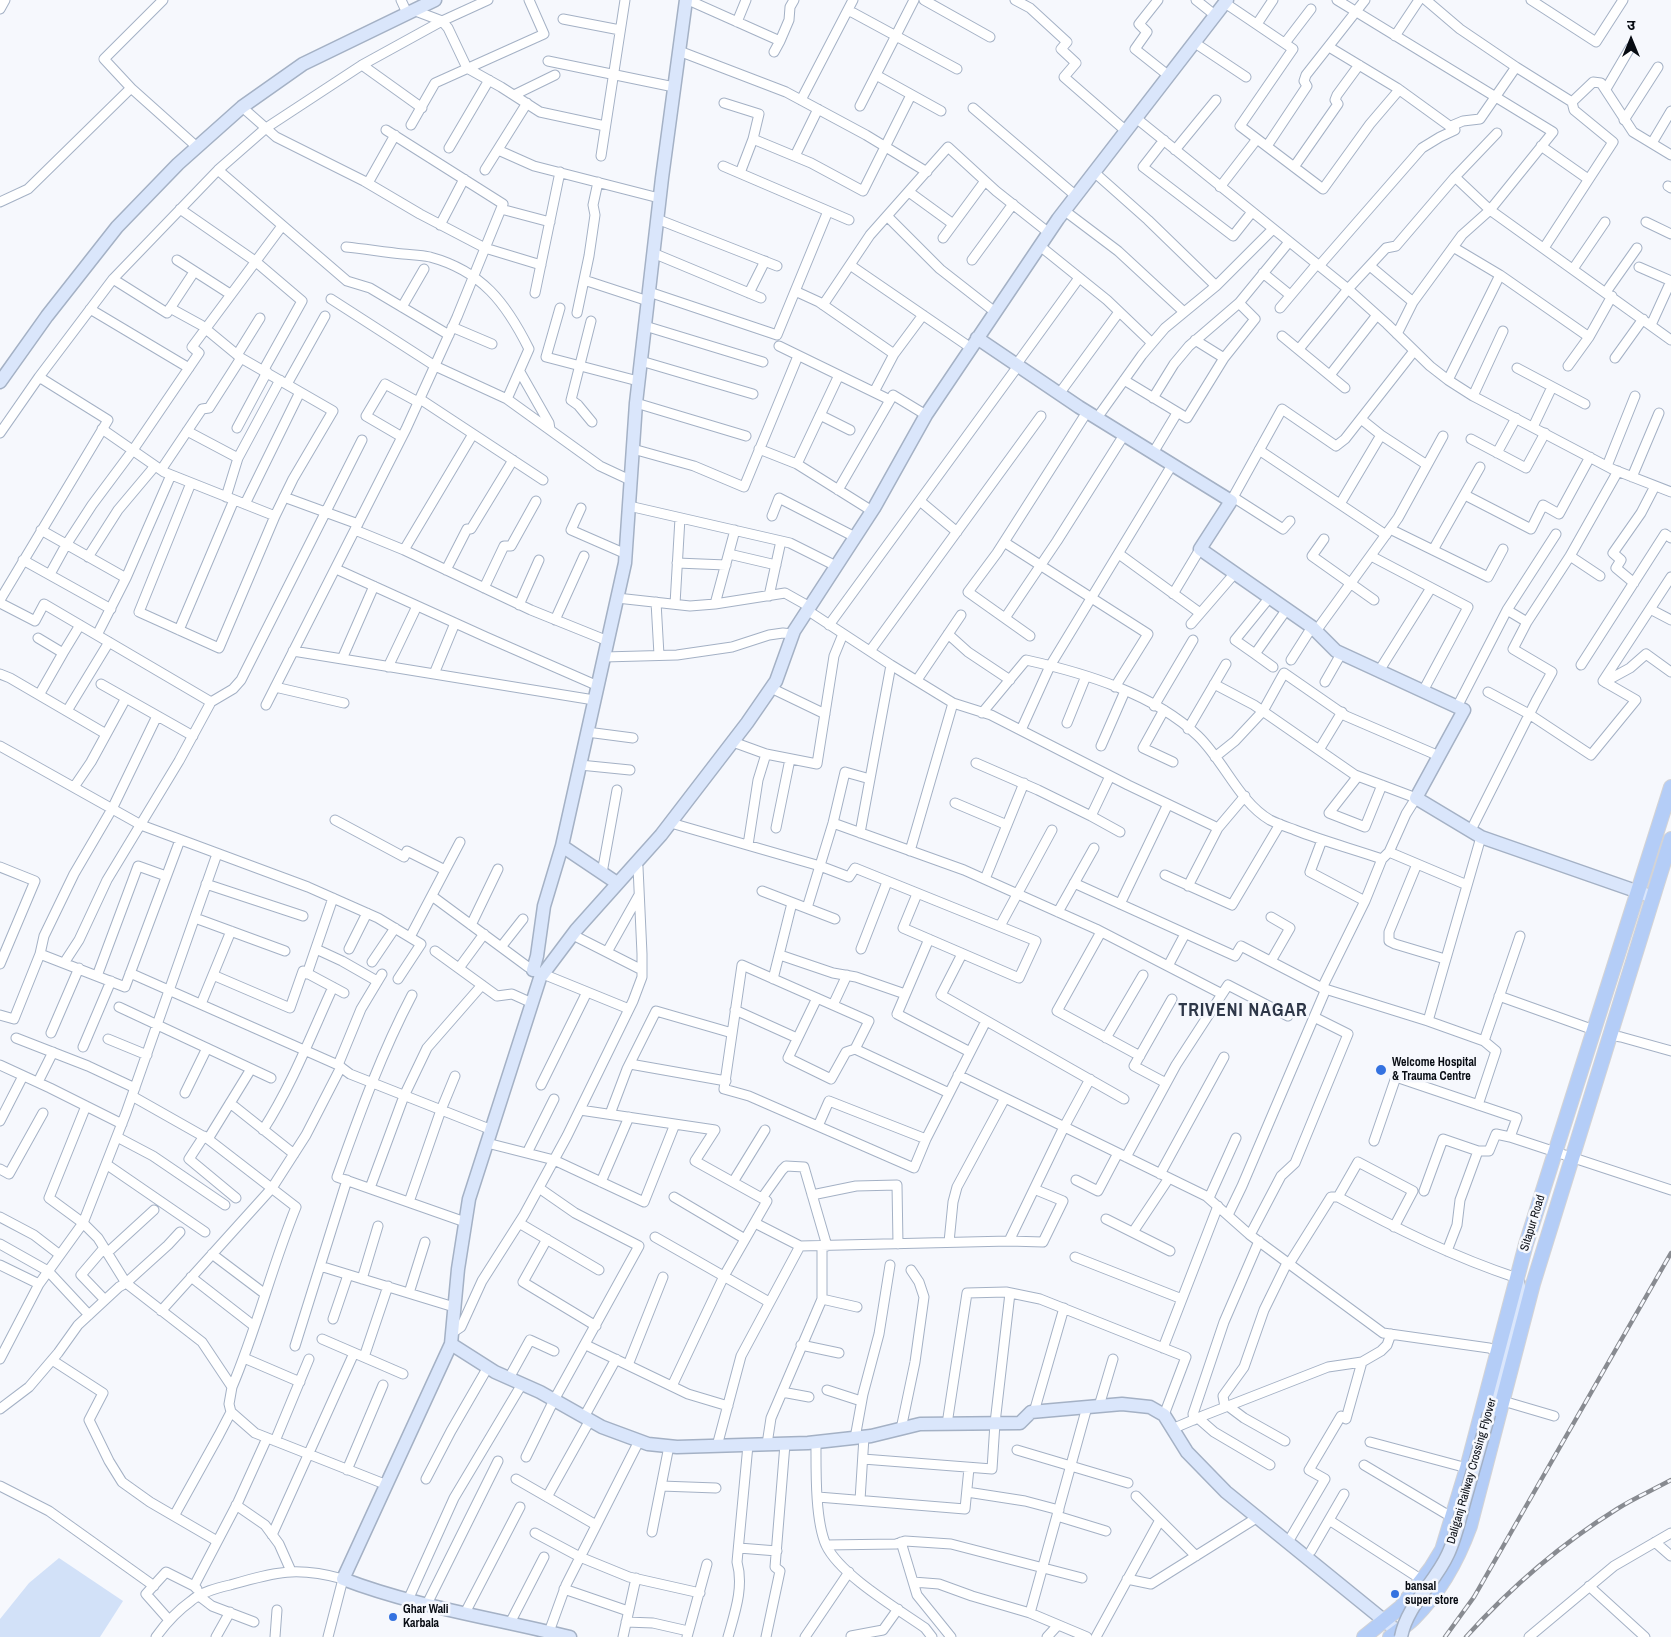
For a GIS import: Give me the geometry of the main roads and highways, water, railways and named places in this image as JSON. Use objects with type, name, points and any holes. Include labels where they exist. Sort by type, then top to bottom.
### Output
[{"type":"main road","name":"Sitapur Road","points":[[1365,1637],[1401,1607],[1442,1550],[1467,1468],[1517,1278],[1671,786]]},
{"type":"main road","name":"Sitapur Road","points":[[1396,1635],[1414,1618],[1435,1592],[1463,1546],[1479,1496],[1533,1284],[1671,839]]},
{"type":"railway","points":[[1445,1637],[1474,1597],[1671,1253]]},
{"type":"railway","points":[[1466,1637],[1500,1601],[1556,1552],[1617,1509],[1671,1480]]},
{"type":"place","name":"Welcome Hospital & Trauma Centre","points":[[1381,1070]]},
{"type":"place","name":"bansal super store","points":[[1395,1594]]},
{"type":"place","name":"Ghar Wali Karbala","points":[[393,1617]]},
{"type":"district","name":"TRIVENI NAGAR","points":[[1243,1011]]}]
